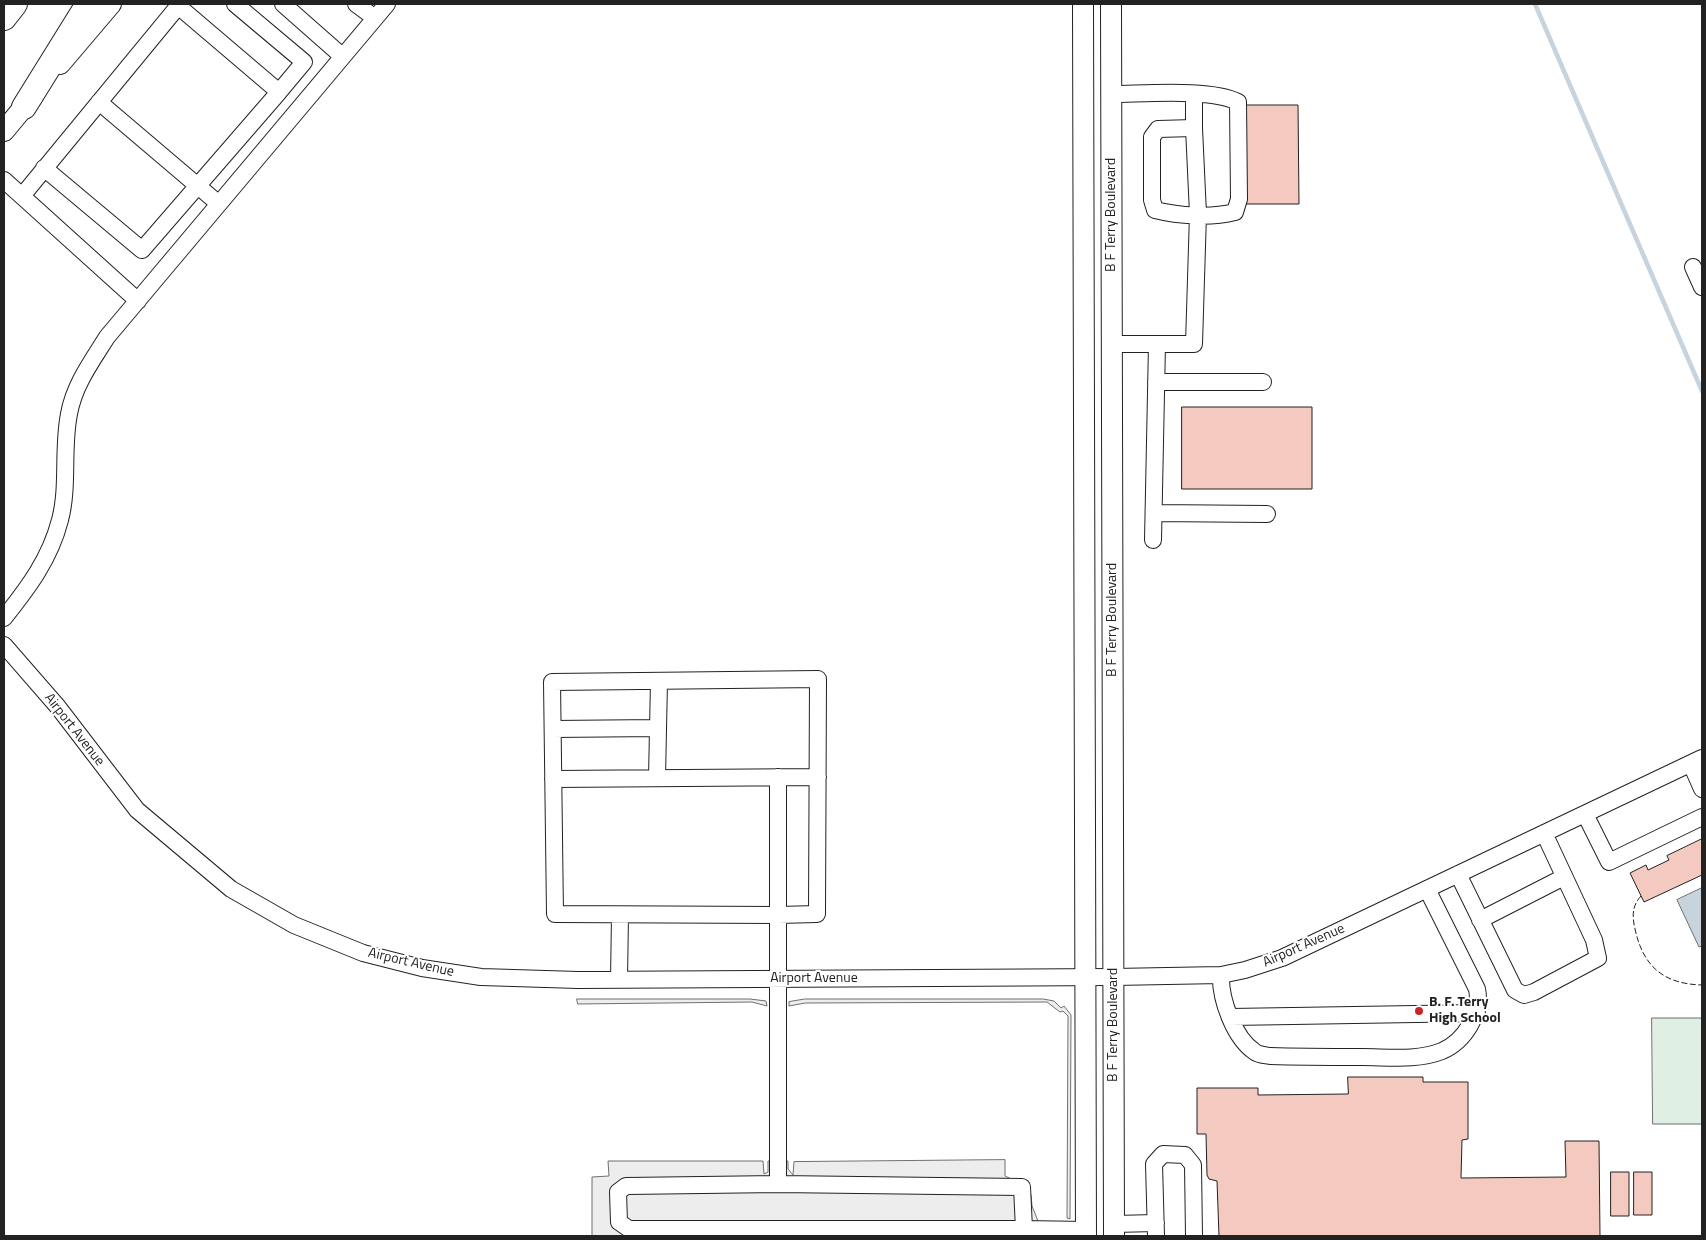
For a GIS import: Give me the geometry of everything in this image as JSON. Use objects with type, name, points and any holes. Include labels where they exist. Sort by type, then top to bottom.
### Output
[{"type":"highway","points":[[4,18],[15,4]]},
{"type":"highway","points":[[24,107],[88,4]]},
{"type":"main road","points":[[4,130],[111,4]]},
{"type":"main road","name":"B F Terry Boulevard","points":[[1083,4],[1086,1233]]},
{"type":"main road","name":"B F Terry Boulevard","points":[[1111,4],[1114,1230]]},
{"type":"street","points":[[44,168],[142,250],[304,62],[235,4]]},
{"type":"street","points":[[282,4],[342,56]]},
{"type":"street","points":[[356,4],[375,18]]},
{"type":"street","points":[[4,618],[34,580],[48,554],[60,520],[66,479],[69,415],[81,378],[107,337],[387,4]]},
{"type":"street","points":[[22,196],[179,5],[279,92]]},
{"type":"street","points":[[1111,94],[1194,94],[1230,98],[1238,102],[1240,113],[1239,199],[1235,212],[1223,215],[1170,214],[1155,210],[1152,200],[1152,137],[1158,128],[1194,128]]},
{"type":"street","points":[[1112,344],[1194,344],[1198,214],[1194,94]]},
{"type":"street","points":[[99,102],[219,204]]},
{"type":"street","points":[[4,180],[138,301]]},
{"type":"street","points":[[1693,267],[1702,288]]},
{"type":"street","points":[[1153,540],[1157,344]]},
{"type":"street","points":[[1156,382],[1264,382]]},
{"type":"street","points":[[1154,513],[1267,514]]},
{"type":"street","name":"Airport Avenue","points":[[4,645],[58,707],[137,810],[231,889],[294,925],[363,952],[422,968],[481,977],[619,980],[1221,975],[1245,970],[1282,958],[1696,761]]},
{"type":"street","points":[[818,679],[817,914],[778,916],[555,914],[553,729],[552,682],[818,679]]},
{"type":"street","points":[[657,778],[659,681]]},
{"type":"street","points":[[553,729],[658,728]]},
{"type":"street","points":[[1696,761],[1702,789]]},
{"type":"street","points":[[553,779],[818,777]]},
{"type":"street","points":[[778,778],[778,1184]]},
{"type":"street","points":[[1585,814],[1609,862],[1702,817]]},
{"type":"street","points":[[1458,874],[1515,990],[1524,995],[1534,992],[1598,958],[1594,940],[1544,834]]},
{"type":"street","points":[[1480,920],[1564,877]]},
{"type":"street","points":[[1221,975],[1221,985],[1231,1017],[1240,1037],[1257,1053],[1264,1055],[1411,1058],[1443,1050],[1457,1040],[1477,1013],[1480,1000],[1477,989],[1427,889]]},
{"type":"street","points":[[619,980],[620,915]]},
{"type":"street","points":[[1231,1017],[1477,1013]]},
{"type":"street","points":[[1114,1230],[1156,1230],[1154,1164],[1163,1154],[1178,1153],[1185,1155],[1192,1166],[1194,1236]]},
{"type":"street","points":[[1024,1232],[1022,1188],[778,1184],[626,1186],[618,1192],[620,1222],[629,1229],[1086,1233]]},
{"type":"green space","points":[[1652,1018],[1702,1018],[1702,1124],[1653,1124]]},
{"type":"shaded area","points":[[1702,888],[1702,946],[1699,947],[1677,900]]},
{"type":"shaded area","points":[[577,999],[750,999],[766,1001],[767,1006],[752,1002],[578,1004]]},
{"type":"shaded area","points":[[805,999],[1043,999],[1054,1001],[1061,1008],[1064,1006],[1071,1015],[1070,1219],[1067,1218],[1068,1016],[1063,1011],[1060,1012],[1047,1002],[805,1003],[789,1006],[789,1002]]},
{"type":"shaded area","points":[[1005,1160],[1005,1176],[1026,1186],[1031,1195],[1032,1206],[1044,1236],[592,1236],[592,1177],[609,1176],[608,1161],[763,1161],[764,1174],[768,1172],[768,1161],[788,1161],[788,1169],[793,1175],[794,1162]]},
{"type":"building","points":[[1243,105],[1298,105],[1299,204],[1244,204]]},
{"type":"building","points":[[1182,407],[1312,407],[1312,489],[1182,489]]},
{"type":"building","points":[[1702,839],[1702,875],[1644,902],[1630,873],[1646,865],[1648,870],[1669,860],[1667,856]]},
{"type":"building","points":[[1348,1077],[1423,1077],[1423,1082],[1468,1082],[1468,1139],[1462,1140],[1461,1178],[1566,1177],[1565,1141],[1599,1141],[1600,1236],[1219,1236],[1217,1181],[1209,1179],[1207,1175],[1206,1134],[1197,1134],[1197,1088],[1258,1088],[1258,1095],[1348,1094]]},
{"type":"building","points":[[1611,1172],[1629,1172],[1629,1216],[1611,1216]]},
{"type":"building","points":[[1634,1172],[1652,1172],[1652,1215],[1634,1215]]},
{"type":"waterway","points":[[1535,4],[1702,391]]},
{"type":"fence","points":[[1641,896],[1634,907],[1633,920],[1643,953],[1649,963],[1666,977],[1688,984],[1702,985]]},
{"type":"place","name":"B. F. Terry High School","points":[[1419,1011]]}]
